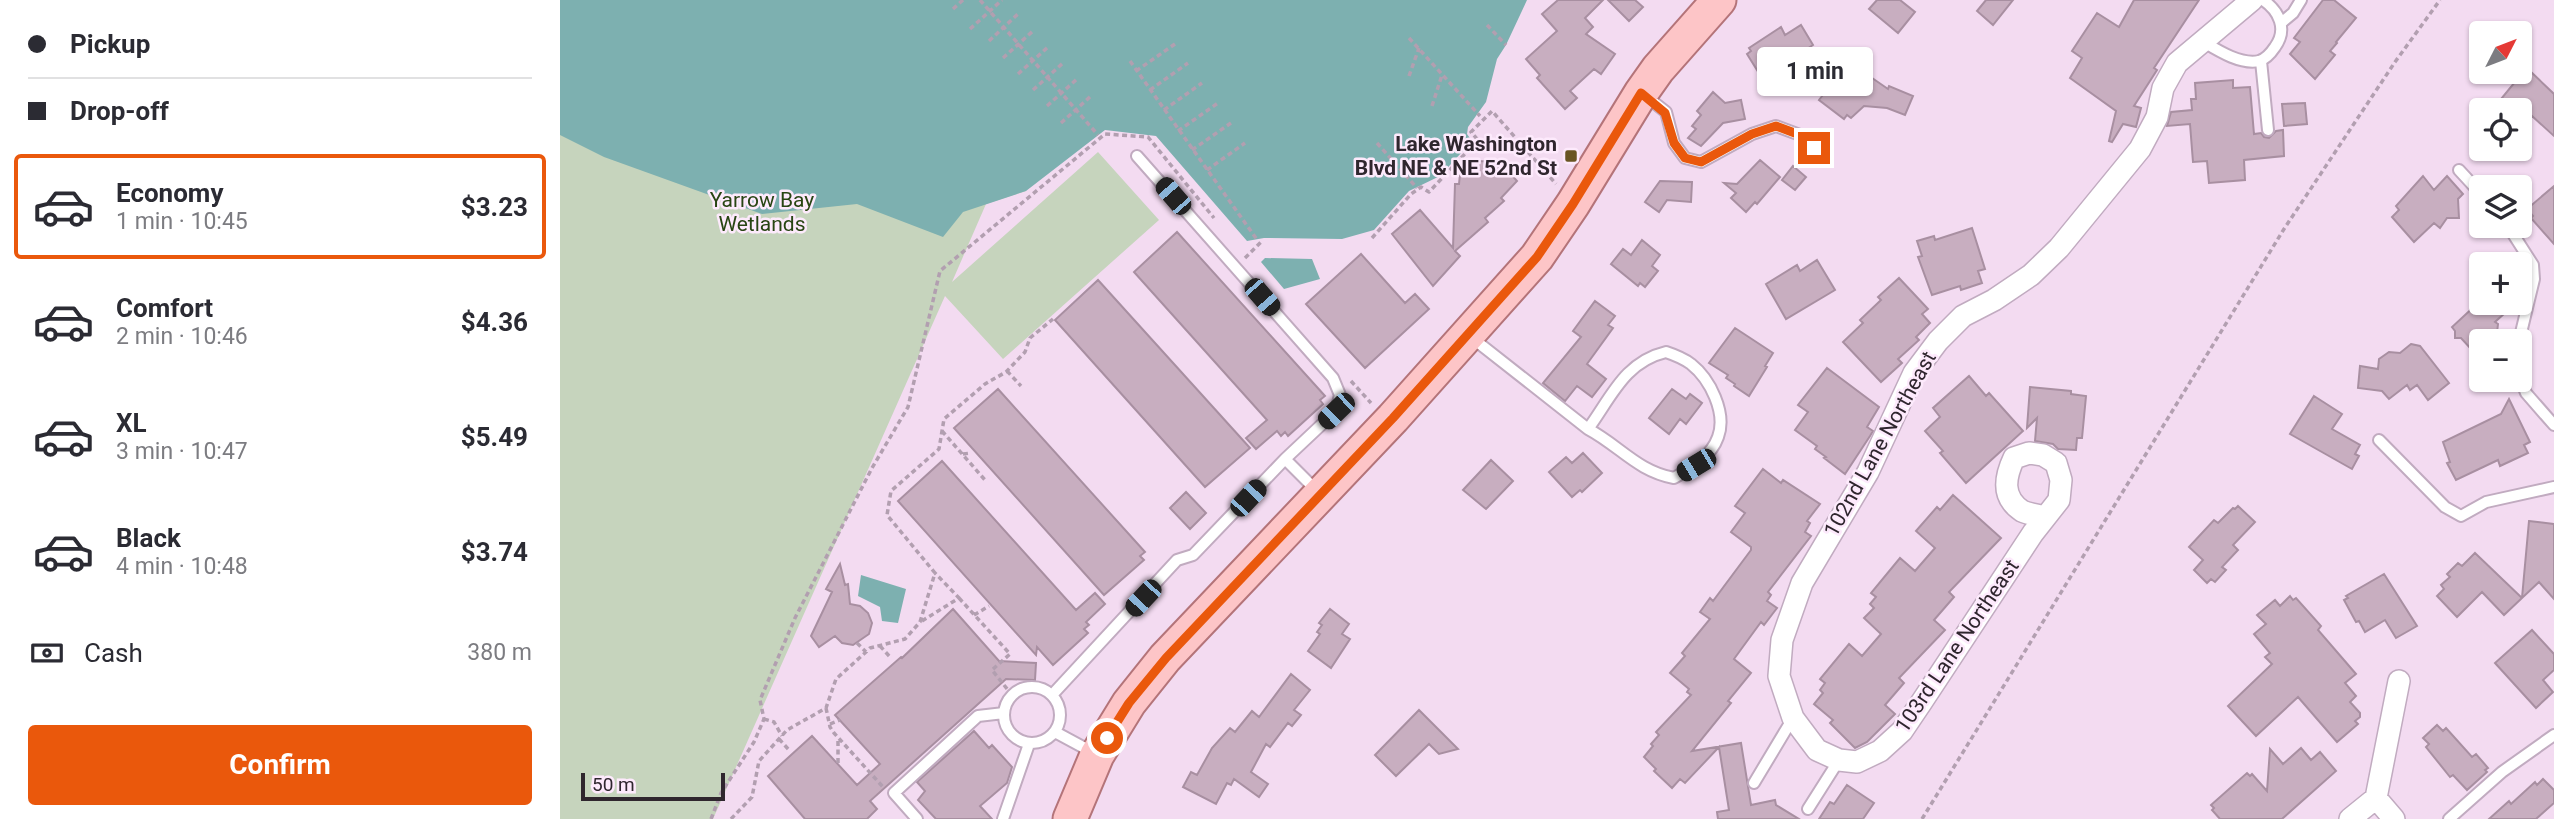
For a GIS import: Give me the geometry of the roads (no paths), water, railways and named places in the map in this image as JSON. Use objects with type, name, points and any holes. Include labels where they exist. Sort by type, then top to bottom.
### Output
[{"type":"main road","points":[[1070,819],[1097,755],[1129,703],[1166,658],[1321,495],[1537,257],[1641,93],[1658,69],[1719,0]]},
{"type":"street","name":"102nd Lane Northeast","points":[[1793,718],[1779,676],[1783,640],[1802,583],[1868,472],[1914,373],[1938,341],[1963,316],[1994,300],[2031,275],[2059,248],[2140,149],[2157,117],[2163,89],[2177,63],[2252,0]]},
{"type":"street","name":"103rd Lane Northeast","points":[[1839,760],[1857,762],[1880,751],[1902,731],[2045,517]]},
{"type":"street","points":[[2350,819],[2376,798],[2399,681]]},
{"type":"street","points":[[1793,718],[1817,750],[1839,760]]},
{"type":"street","points":[[2376,798],[2394,819]]},
{"type":"lane","points":[[2202,41],[2223,54],[2249,62],[2261,61],[2272,53],[2281,39],[2281,23],[2274,8],[2263,0]]},
{"type":"lane","points":[[2281,23],[2293,13],[2301,0]]},
{"type":"lane","points":[[2261,61],[2268,130]]},
{"type":"lane","points":[[1641,93],[1665,113],[1674,143],[1685,158],[1701,162],[1752,134],[1776,126],[1800,135],[1814,148]]},
{"type":"lane","points":[[1052,695],[1177,560],[1194,555],[1285,459],[1336,411],[1340,395],[1333,378],[1137,156]]},
{"type":"lane","points":[[2459,170],[2469,181]]},
{"type":"lane","points":[[2516,238],[2533,265],[2534,279],[2522,329]]},
{"type":"lane","points":[[1469,335],[1588,429],[1607,439],[1630,459],[1655,475],[1674,478],[1696,465],[1718,437],[1721,419],[1717,404],[1700,373],[1689,362],[1666,352],[1644,359],[1628,371],[1588,429]]},
{"type":"lane","points":[[2526,392],[2554,425]]},
{"type":"lane","points":[[2379,440],[2445,507],[2461,516],[2486,502],[2554,487]]},
{"type":"lane","points":[[1285,459],[1321,495]]},
{"type":"lane","points":[[1030,687],[1040,688],[1052,695],[1059,706],[1060,716],[1055,732],[1048,739],[1029,744],[1012,735],[1006,728],[1004,713],[1012,695],[1030,687]]},
{"type":"lane","points":[[917,819],[894,793],[978,716],[1004,713]]},
{"type":"lane","points":[[1754,783],[1793,718]]},
{"type":"lane","points":[[1055,732],[1097,755]]},
{"type":"lane","points":[[2449,819],[2502,772],[2554,735]]},
{"type":"lane","points":[[1003,819],[1029,744]]},
{"type":"lane","points":[[1808,809],[1839,760]]},
{"type":"place","name":"Lake Washington Blvd NE & NE 52nd St","points":[[1571,156]]},
{"type":"park label","name":"Yarrow Bay Wetlands","points":[[762,212]]}]
